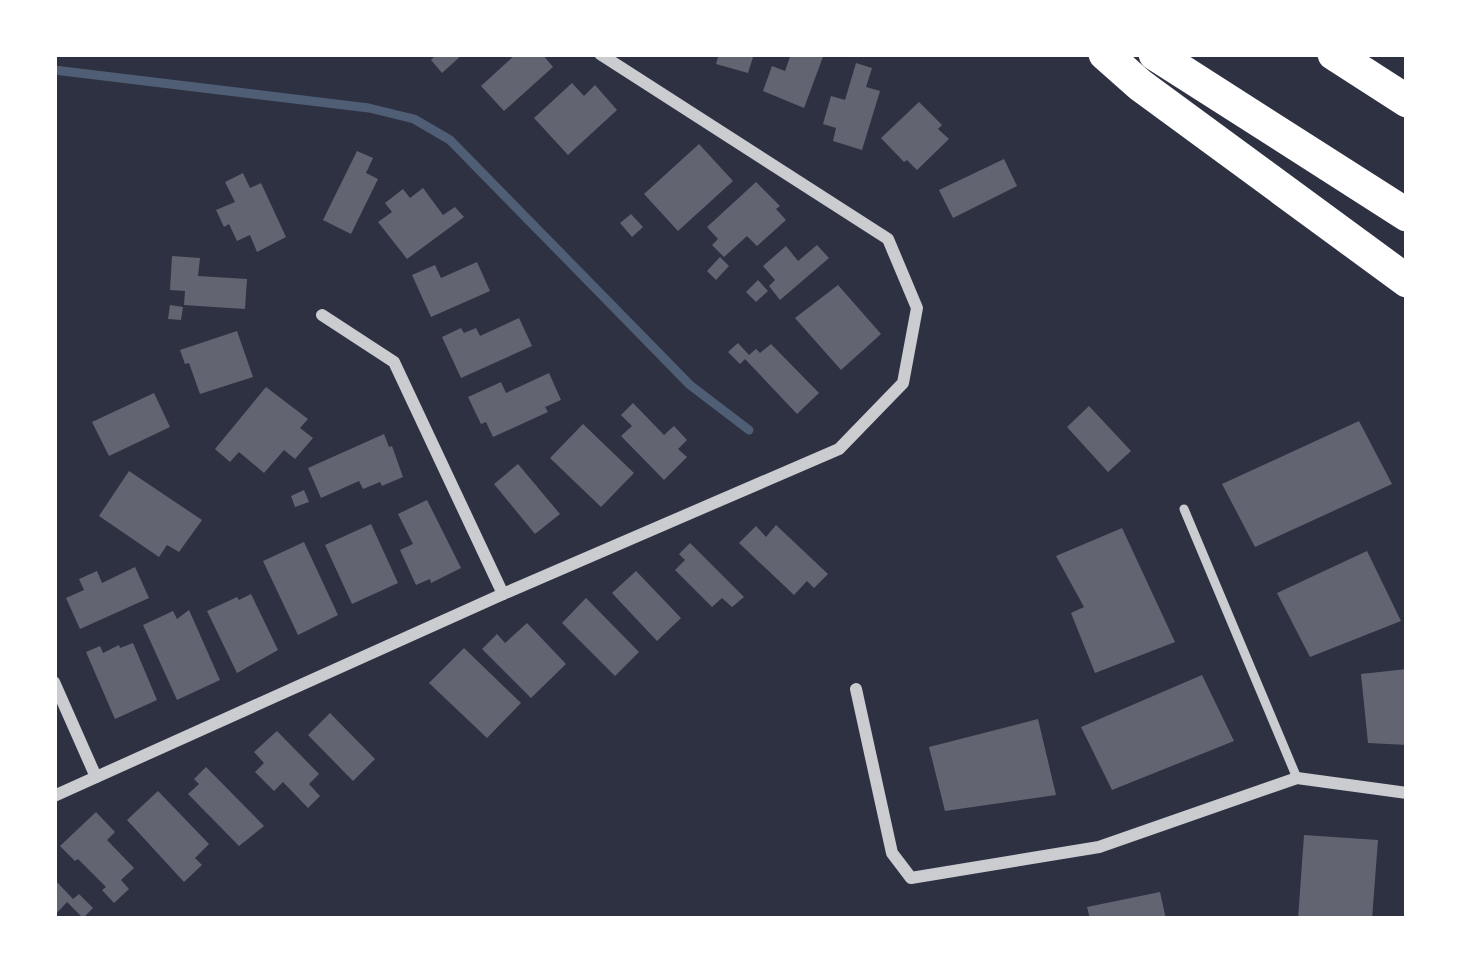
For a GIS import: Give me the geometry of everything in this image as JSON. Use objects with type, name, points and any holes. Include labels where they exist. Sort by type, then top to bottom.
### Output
[{"type":"highway","points":[[1105,54],[1140,85],[1407,281]]},
{"type":"highway","points":[[1155,54],[1407,214]]},
{"type":"highway","points":[[1334,54],[1407,101]]},
{"type":"street","points":[[54,796],[839,449],[903,383],[916,308],[888,239],[600,54]]},
{"type":"street","points":[[322,314],[394,362],[503,594]]},
{"type":"street","points":[[54,682],[96,777]]},
{"type":"street","points":[[856,689],[892,853],[911,878],[1099,847],[1297,778],[1407,793]]},
{"type":"lane","points":[[1184,509],[1297,778]]},
{"type":"building","points":[[437,54],[463,54],[442,73],[431,60]]},
{"type":"building","points":[[516,54],[542,54],[553,67],[504,111],[481,86]]},
{"type":"building","points":[[719,54],[754,54],[748,73],[716,64]]},
{"type":"building","points":[[791,54],[824,54],[804,108],[763,91],[772,66],[785,71]]},
{"type":"building","points":[[856,63],[872,68],[866,87],[880,91],[862,150],[833,141],[836,128],[823,124],[831,96],[845,100]]},
{"type":"building","points":[[572,83],[584,96],[595,85],[617,110],[568,155],[534,118]]},
{"type":"building","points":[[919,102],[949,139],[917,170],[881,138]]},
{"type":"building","points":[[699,144],[733,181],[678,231],[644,194]]},
{"type":"building","points":[[357,151],[373,158],[366,173],[378,179],[351,234],[323,220]]},
{"type":"building","points":[[1004,159],[1017,186],[953,218],[939,190]]},
{"type":"building","points":[[243,173],[250,188],[261,183],[286,237],[257,252],[250,235],[237,241],[216,210],[235,202],[225,182]]},
{"type":"building","points":[[756,182],[780,206],[776,209],[786,220],[757,246],[747,236],[724,257],[712,245],[718,239],[707,227]]},
{"type":"building","points":[[423,188],[443,215],[455,207],[464,217],[407,259],[378,222],[392,212],[385,203],[403,189],[410,198]]},
{"type":"building","points":[[631,214],[643,227],[632,237],[620,223]]},
{"type":"building","points":[[817,245],[829,258],[780,300],[769,286],[775,280],[763,266],[786,246],[798,261]]},
{"type":"building","points":[[172,256],[200,258],[198,276],[247,279],[245,309],[184,305],[185,291],[170,290]]},
{"type":"building","points":[[720,257],[729,266],[716,280],[707,271]]},
{"type":"building","points":[[477,262],[490,291],[431,317],[412,275],[435,265],[441,278]]},
{"type":"building","points":[[758,280],[768,291],[756,302],[746,292]]},
{"type":"building","points":[[838,285],[881,334],[841,370],[795,318]]},
{"type":"building","points":[[170,305],[183,307],[181,320],[168,319]]},
{"type":"building","points":[[519,318],[532,346],[461,378],[442,337],[461,328],[464,333],[476,328],[480,336]]},
{"type":"building","points":[[237,331],[253,377],[200,394],[180,350]]},
{"type":"building","points":[[738,343],[749,355],[771,344],[819,393],[797,414],[745,359],[740,364],[728,352]]},
{"type":"building","points":[[549,373],[561,400],[545,407],[548,412],[493,437],[468,397],[501,382],[506,393]]},
{"type":"building","points":[[266,387],[308,419],[300,428],[313,438],[295,459],[284,450],[264,473],[239,452],[230,462],[215,449]]},
{"type":"building","points":[[154,393],[170,427],[109,456],[92,422]]},
{"type":"building","points":[[633,403],[664,435],[674,426],[687,440],[678,449],[687,457],[664,480],[621,436],[632,426],[621,415]]},
{"type":"building","points":[[1089,406],[1131,451],[1108,472],[1067,427]]},
{"type":"building","points":[[1359,421],[1392,484],[1255,547],[1222,484]]},
{"type":"building","points":[[583,424],[634,473],[601,507],[550,458]]},
{"type":"building","points":[[384,434],[403,477],[363,489],[359,481],[321,498],[308,468]]},
{"type":"building","points":[[518,464],[560,514],[535,534],[494,484]]},
{"type":"building","points":[[129,471],[202,520],[179,552],[167,545],[159,557],[99,516]]},
{"type":"building","points":[[304,490],[309,502],[295,507],[291,496]]},
{"type":"building","points":[[427,500],[461,568],[416,585],[400,550],[413,544],[398,514]]},
{"type":"building","points":[[371,524],[398,583],[352,604],[325,545]]},
{"type":"building","points":[[776,525],[828,574],[814,588],[807,581],[794,595],[739,543],[756,526],[766,537]]},
{"type":"building","points":[[1122,528],[1175,642],[1095,673],[1071,613],[1084,607],[1056,556]]},
{"type":"building","points":[[304,542],[338,615],[298,635],[263,561]]},
{"type":"building","points":[[690,543],[744,597],[732,607],[722,598],[712,607],[675,570],[685,560],[679,554]]},
{"type":"building","points":[[1367,551],[1401,621],[1310,657],[1277,593]]},
{"type":"building","points":[[135,567],[149,598],[80,629],[66,598],[84,590],[79,579],[97,571],[102,583]]},
{"type":"building","points":[[636,571],[681,618],[657,641],[612,593]]},
{"type":"building","points":[[251,594],[278,650],[237,673],[207,611]]},
{"type":"building","points":[[586,598],[639,652],[615,676],[562,623]]},
{"type":"building","points":[[189,610],[220,680],[177,700],[143,625],[173,611],[177,619]]},
{"type":"building","points":[[527,623],[566,664],[531,698],[482,649],[497,634],[505,643]]},
{"type":"building","points":[[133,643],[157,700],[115,719],[86,652],[100,646],[103,653]]},
{"type":"building","points":[[464,648],[521,703],[487,738],[429,683]]},
{"type":"building","points":[[1407,669],[1407,745],[1368,743],[1361,674]]},
{"type":"building","points":[[1202,675],[1234,741],[1112,790],[1081,727]]},
{"type":"building","points":[[330,713],[375,759],[353,781],[308,735]]},
{"type":"building","points":[[1038,719],[1056,795],[945,811],[929,747]]},
{"type":"building","points":[[277,731],[319,774],[309,784],[320,796],[308,808],[283,782],[274,791],[255,772],[264,763],[254,752]]},
{"type":"building","points":[[206,767],[264,826],[239,846],[188,794],[199,784],[194,779]]},
{"type":"building","points":[[158,791],[209,844],[195,858],[202,865],[184,882],[127,820]]},
{"type":"building","points":[[96,812],[115,832],[107,840],[134,868],[121,880],[129,889],[114,903],[102,890],[106,887],[60,846]]},
{"type":"building","points":[[1304,835],[1378,840],[1372,919],[1298,919]]},
{"type":"building","points":[[54,879],[73,899],[79,894],[93,908],[83,918],[67,902],[54,916]]},
{"type":"building","points":[[1160,892],[1166,919],[1090,919],[1087,907]]},
{"type":"waterway","points":[[54,70],[369,108],[414,119],[450,140],[690,385],[749,430]]}]
